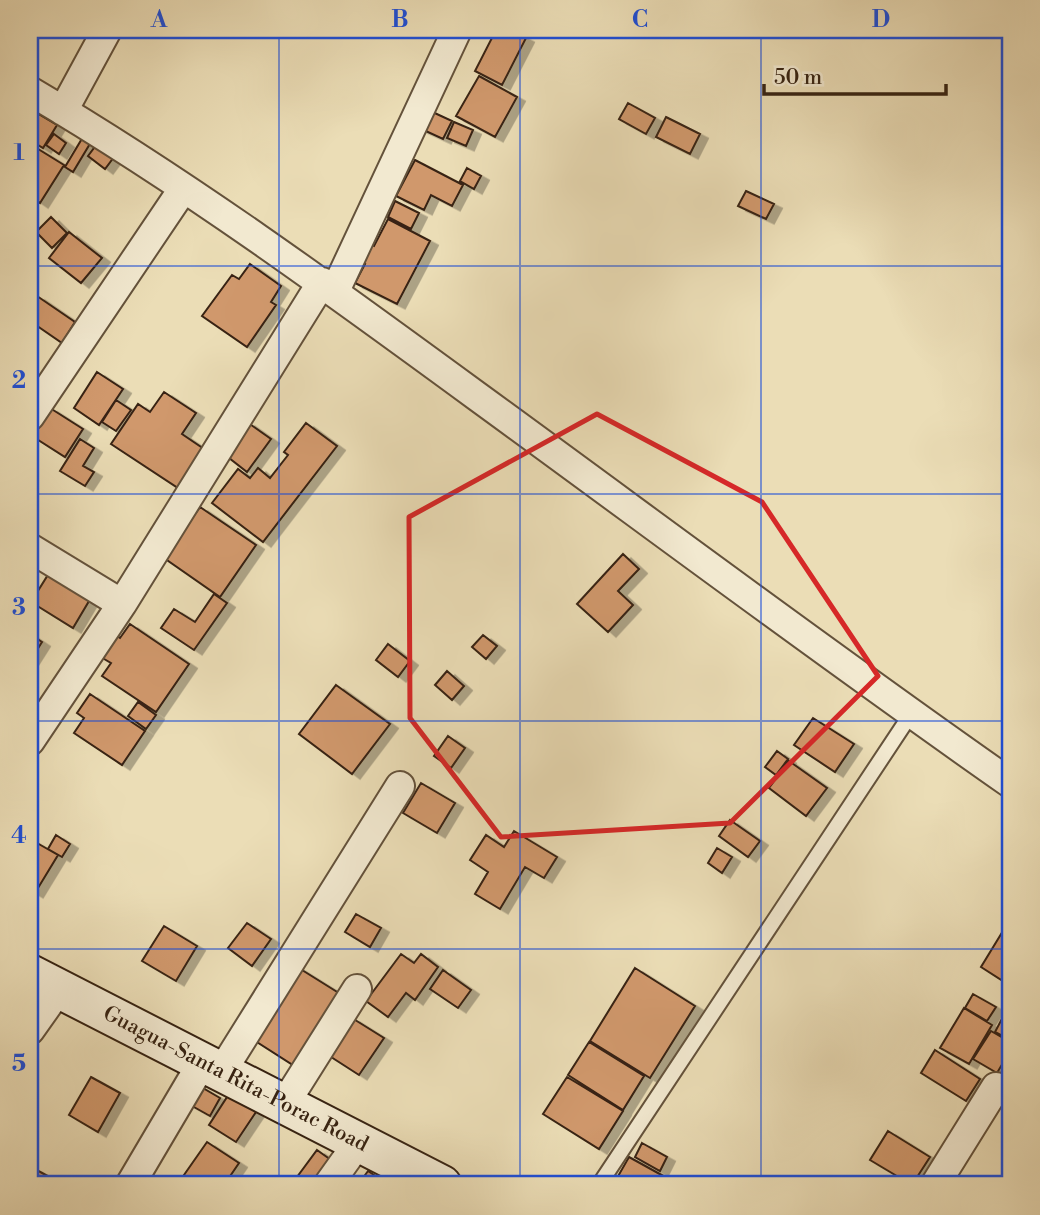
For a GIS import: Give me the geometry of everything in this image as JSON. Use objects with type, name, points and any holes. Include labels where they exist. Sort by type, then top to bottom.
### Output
[{"type":"main road","name":"Guagua-Santa Rita-Porac Road","points":[[44,981],[358,1143],[417,1180]]},
{"type":"street","points":[[63,111],[107,30]]},
{"type":"street","points":[[30,741],[329,287],[457,30]]},
{"type":"street","points":[[30,91],[183,188],[329,287],[1010,783]]},
{"type":"street","points":[[30,416],[183,188]]},
{"type":"street","points":[[30,548],[122,604]]},
{"type":"street","points":[[130,1185],[400,786]]},
{"type":"street","points":[[30,1030],[44,981]]},
{"type":"street","points":[[285,1105],[357,989]]},
{"type":"street","points":[[935,1185],[996,1087]]},
{"type":"street","points":[[328,1185],[358,1143]]},
{"type":"lane","points":[[599,1185],[911,713]]},
{"type":"highlighted area","points":[[597,414],[762,502],[878,676],[730,823],[501,837],[410,718],[409,517]]},
{"type":"building","points":[[496,30],[511,30],[526,38],[502,85],[475,71]]},
{"type":"building","points":[[479,76],[517,97],[495,137],[456,116]]},
{"type":"building","points":[[628,103],[655,118],[646,134],[619,119]]},
{"type":"building","points":[[30,109],[57,125],[43,148],[30,140]]},
{"type":"building","points":[[426,109],[452,121],[443,139],[417,127]]},
{"type":"building","points":[[666,117],[700,134],[690,154],[656,137]]},
{"type":"building","points":[[454,122],[473,130],[466,146],[447,138]]},
{"type":"building","points":[[54,134],[66,143],[59,154],[46,145]]},
{"type":"building","points":[[83,137],[91,142],[73,172],[65,167]]},
{"type":"building","points":[[30,144],[64,165],[40,203],[30,196]]},
{"type":"building","points":[[97,144],[114,157],[105,169],[88,156]]},
{"type":"building","points":[[415,160],[463,185],[452,206],[431,195],[424,210],[396,196]]},
{"type":"building","points":[[467,168],[481,176],[474,189],[460,181]]},
{"type":"building","points":[[746,191],[774,204],[766,219],[738,206]]},
{"type":"building","points":[[395,201],[419,213],[411,229],[388,217]]},
{"type":"building","points":[[51,217],[67,233],[52,248],[36,232]]},
{"type":"building","points":[[388,219],[430,241],[397,304],[355,283],[365,264],[353,258],[362,240],[374,246]]},
{"type":"building","points":[[69,232],[102,258],[81,283],[49,258]]},
{"type":"building","points":[[250,264],[281,286],[271,302],[276,305],[247,347],[202,316],[232,275],[239,279]]},
{"type":"building","points":[[37,296],[75,322],[62,343],[30,321],[30,307]]},
{"type":"building","points":[[97,372],[123,389],[99,425],[74,408]]},
{"type":"building","points":[[164,392],[196,413],[182,434],[204,449],[178,488],[111,444],[138,404],[150,412]]},
{"type":"building","points":[[116,400],[131,410],[116,431],[102,422]]},
{"type":"building","points":[[50,408],[83,429],[65,457],[32,436]]},
{"type":"building","points":[[247,422],[271,439],[247,472],[224,454]]},
{"type":"building","points":[[306,423],[337,446],[263,542],[212,503],[238,469],[250,478],[258,468],[270,478],[288,455],[284,452]]},
{"type":"building","points":[[80,439],[94,448],[83,466],[94,472],[85,486],[60,471]]},
{"type":"building","points":[[200,507],[256,545],[220,597],[164,558]]},
{"type":"building","points":[[623,554],[639,569],[618,591],[633,605],[608,632],[577,604]]},
{"type":"building","points":[[51,570],[92,596],[73,628],[31,602]]},
{"type":"building","points":[[214,594],[227,603],[194,650],[161,628],[174,609],[195,622]]},
{"type":"building","points":[[130,624],[189,664],[156,712],[102,676],[111,663],[99,656],[114,634],[120,638]]},
{"type":"building","points":[[30,634],[42,642],[30,661]]},
{"type":"building","points":[[483,635],[497,646],[486,659],[472,647]]},
{"type":"building","points":[[388,644],[410,661],[398,677],[376,660]]},
{"type":"building","points":[[447,671],[464,686],[452,700],[435,685]]},
{"type":"building","points":[[336,685],[390,724],[352,774],[299,734]]},
{"type":"building","points":[[90,694],[145,731],[122,765],[74,733],[84,718],[77,713]]},
{"type":"building","points":[[138,702],[156,715],[146,729],[128,716]]},
{"type":"building","points":[[813,718],[854,744],[835,772],[794,745]]},
{"type":"building","points":[[448,736],[465,748],[451,768],[434,756]]},
{"type":"building","points":[[777,751],[788,759],[776,775],[765,767]]},
{"type":"building","points":[[789,761],[827,788],[806,816],[769,788]]},
{"type":"building","points":[[421,783],[455,803],[437,833],[403,813]]},
{"type":"building","points":[[730,820],[760,841],[748,857],[719,836]]},
{"type":"building","points":[[514,831],[557,857],[544,878],[525,867],[500,909],[475,894],[488,872],[470,860],[486,835],[504,847]]},
{"type":"building","points":[[56,835],[70,844],[62,857],[48,849]]},
{"type":"building","points":[[30,839],[58,855],[35,893],[30,890]]},
{"type":"building","points":[[717,848],[732,857],[722,873],[708,863]]},
{"type":"building","points":[[356,914],[381,928],[370,947],[345,932]]},
{"type":"building","points":[[247,923],[271,939],[252,966],[228,948]]},
{"type":"building","points":[[164,926],[197,946],[176,981],[142,961]]},
{"type":"building","points":[[1006,926],[1010,929],[1010,970],[1003,981],[981,967]]},
{"type":"building","points":[[401,954],[414,963],[421,954],[438,967],[415,1000],[406,993],[388,1017],[366,1001]]},
{"type":"building","points":[[294,965],[342,995],[296,1067],[249,1037]]},
{"type":"building","points":[[635,968],[695,1006],[650,1078],[590,1041]]},
{"type":"building","points":[[443,970],[471,990],[458,1008],[430,989]]},
{"type":"building","points":[[973,994],[996,1007],[987,1021],[965,1008]]},
{"type":"building","points":[[964,1008],[992,1025],[969,1064],[940,1048]]},
{"type":"building","points":[[1005,1013],[1010,1016],[1010,1040],[995,1032]]},
{"type":"building","points":[[352,1018],[384,1038],[359,1075],[328,1055]]},
{"type":"building","points":[[991,1031],[1010,1042],[1010,1051],[997,1073],[973,1059]]},
{"type":"building","points":[[589,1042],[644,1076],[623,1110],[568,1075]]},
{"type":"building","points":[[935,1050],[980,1079],[966,1101],[921,1073]]},
{"type":"building","points":[[91,1077],[120,1093],[98,1132],[69,1115]]},
{"type":"building","points":[[567,1077],[623,1111],[599,1149],[543,1114]]},
{"type":"building","points":[[196,1084],[220,1098],[210,1116],[185,1102]]},
{"type":"building","points":[[229,1094],[256,1112],[236,1142],[209,1125]]},
{"type":"building","points":[[888,1131],[930,1157],[912,1185],[870,1160]]},
{"type":"building","points":[[207,1142],[239,1163],[224,1185],[177,1185]]},
{"type":"building","points":[[642,1143],[667,1157],[660,1171],[635,1157]]},
{"type":"building","points":[[317,1150],[338,1165],[324,1185],[308,1185],[297,1177]]},
{"type":"building","points":[[629,1157],[667,1178],[663,1185],[613,1185]]},
{"type":"building","points":[[33,1168],[64,1185],[30,1185]]},
{"type":"building","points":[[368,1171],[389,1185],[336,1185],[345,1172],[360,1182]]}]
